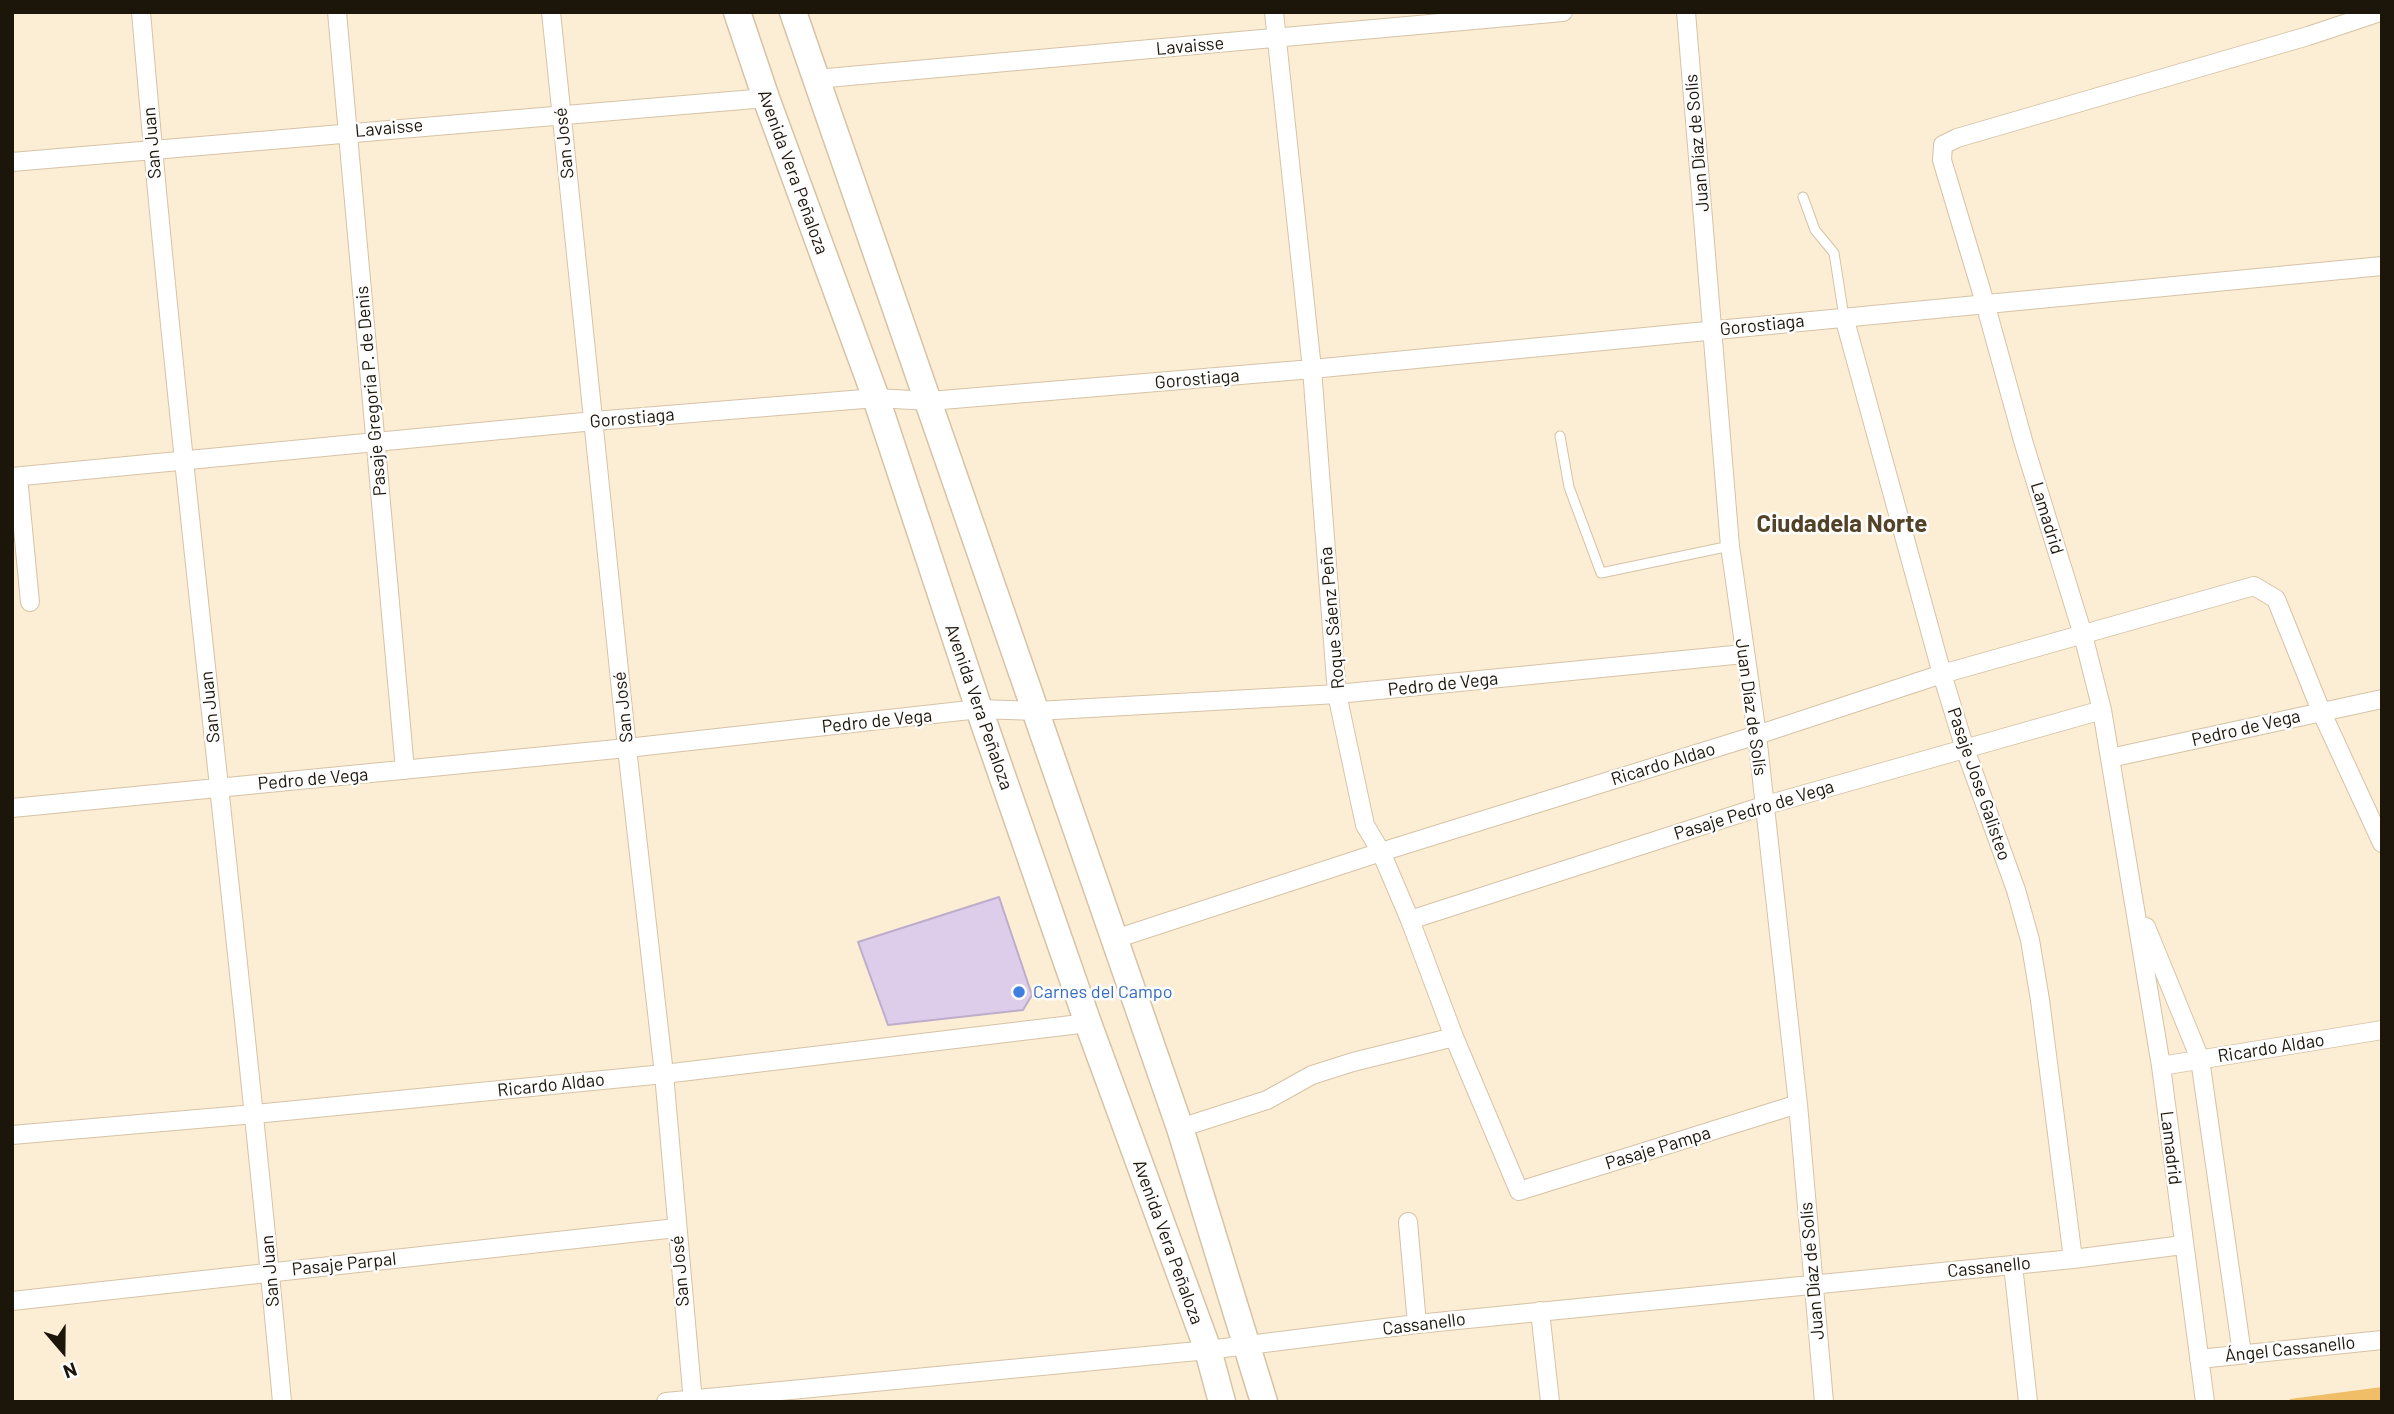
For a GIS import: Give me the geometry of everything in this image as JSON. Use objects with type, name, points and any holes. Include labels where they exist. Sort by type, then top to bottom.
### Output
[{"type":"main road","name":"Avenida Vera Peñaloza","points":[[737,12],[765,98],[876,398],[979,709],[1088,1023],[1208,1350],[1222,1402]]},
{"type":"main road","points":[[793,12],[1180,1128],[1265,1402]]},
{"type":"street","name":"San Juan","points":[[141,12],[152,149],[255,1114],[282,1402]]},
{"type":"street","name":"Pasaje Gregoria P. de Denis","points":[[337,12],[405,770]]},
{"type":"street","name":"San José","points":[[551,12],[627,748],[664,1074],[693,1400]]},
{"type":"street","name":"Roque Sáenz Peña","points":[[1273,12],[1312,369],[1338,694],[1364,825],[1381,852],[1410,920],[1454,1037],[1518,1191]]},
{"type":"street","name":"Lavaisse","points":[[816,79],[1563,12]]},
{"type":"street","name":"Juan Díaz de Solís","points":[[1686,12],[1730,546],[1756,735],[1798,1104],[1824,1402]]},
{"type":"street","name":"Lamadrid","points":[[2205,1402],[2161,1066],[2102,710],[1942,160],[1943,145],[1957,138],[2295,40],[2380,12]]},
{"type":"street","name":"Lavaisse","points":[[12,162],[765,98]]},
{"type":"street","name":"Gorostiaga","points":[[15,477],[594,421],[876,398],[930,401],[1312,369],[2382,266]]},
{"type":"street","name":"Pasaje Jose Galisteo","points":[[1844,317],[1942,674],[1965,748],[2016,890],[2030,940],[2073,1259]]},
{"type":"street","points":[[15,477],[30,602]]},
{"type":"street","name":"Ricardo Aldao","points":[[1115,939],[1942,674],[2254,586],[2276,599],[2321,711]]},
{"type":"street","name":"Pedro de Vega","points":[[12,808],[627,748],[979,709],[1037,711],[1338,694],[1744,653]]},
{"type":"street","name":"Pedro de Vega","points":[[2110,758],[2382,699]]},
{"type":"street","name":"Pasaje Pedro de Vega","points":[[1410,920],[1763,806],[2102,710]]},
{"type":"street","points":[[2321,711],[2382,843]]},
{"type":"street","name":"Lamadrid","points":[[2133,896],[2200,1059],[2242,1354]]},
{"type":"street","name":"Ricardo Aldao","points":[[12,1135],[664,1074],[1088,1023]]},
{"type":"street","name":"Ricardo Aldao","points":[[2161,1066],[2382,1030]]},
{"type":"street","points":[[1180,1128],[1267,1100],[1312,1075],[1454,1037]]},
{"type":"street","name":"Pasaje Pampa","points":[[1518,1191],[1798,1104]]},
{"type":"street","points":[[1408,1222],[1417,1324]]},
{"type":"street","name":"Pasaje Parpal","points":[[12,1301],[676,1228]]},
{"type":"street","name":"Cassanello","points":[[666,1402],[1208,1350],[1417,1324],[2073,1259],[2183,1245]]},
{"type":"street","points":[[2013,1265],[2028,1402]]},
{"type":"street","points":[[1540,1311],[1550,1402]]},
{"type":"street","name":"Ángel Cassanello","points":[[2199,1359],[2382,1340]]},
{"type":"lane","points":[[1802,197],[1815,230],[1834,253],[1844,317]]},
{"type":"lane","points":[[1560,436],[1569,487],[1601,573],[1730,546]]},
{"type":"shaded area","points":[[2382,1387],[2382,1402],[2290,1402],[2290,1399]]},
{"type":"building","points":[[999,897],[1032,995],[1023,1010],[888,1025],[858,942]]},
{"type":"place","name":"Carnes del Campo","points":[[1019,992]]},
{"type":"district","name":"Ciudadela Norte","points":[[1842,524]]}]
